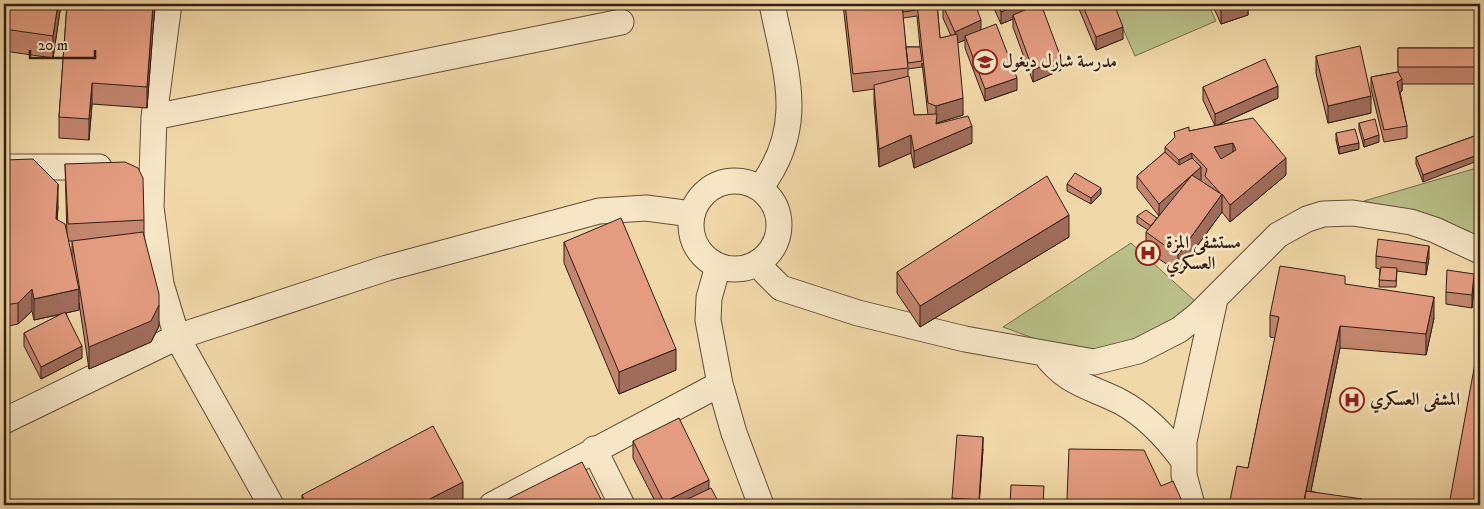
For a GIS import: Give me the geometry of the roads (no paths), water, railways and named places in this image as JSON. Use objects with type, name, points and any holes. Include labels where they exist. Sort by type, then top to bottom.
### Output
[{"type":"street","points":[[169,4],[154,117],[154,169],[151,207],[154,246],[161,284],[177,337],[271,505]]},
{"type":"street","points":[[760,188],[779,159],[789,126],[790,108],[772,4]]},
{"type":"street","points":[[154,117],[621,22]]},
{"type":"street","points":[[4,167],[154,169]]},
{"type":"street","points":[[734,181],[747,182],[760,188],[776,207],[779,231],[769,254],[759,262],[739,268],[718,266],[706,258],[698,249],[692,232],[692,214],[698,201],[708,191],[720,184],[734,181]]},
{"type":"street","points":[[4,421],[177,337],[387,268],[599,211],[646,208],[692,214]]},
{"type":"street","points":[[759,262],[772,281],[781,288],[858,313],[965,339],[1094,362],[1138,352],[1179,330],[1215,299],[1278,235],[1307,219],[1323,214],[1353,213],[1411,222],[1435,230],[1480,251]]},
{"type":"street","points":[[718,266],[709,298],[708,320],[720,384],[734,433],[761,505]]},
{"type":"street","points":[[1192,505],[1187,490],[1183,460],[1188,422],[1215,299]]},
{"type":"street","points":[[1044,353],[1052,364],[1071,380],[1121,402],[1138,413],[1169,442],[1183,460]]},
{"type":"street","points":[[492,505],[720,384]]},
{"type":"street","points":[[594,450],[622,505]]},
{"type":"place","name":"مدرسة شارل ديغول","points":[[985,62]]},
{"type":"place","name":"مستشفى المزة العسكري","points":[[1148,253]]},
{"type":"place","name":"المشفى العسكري","points":[[1352,400]]}]
